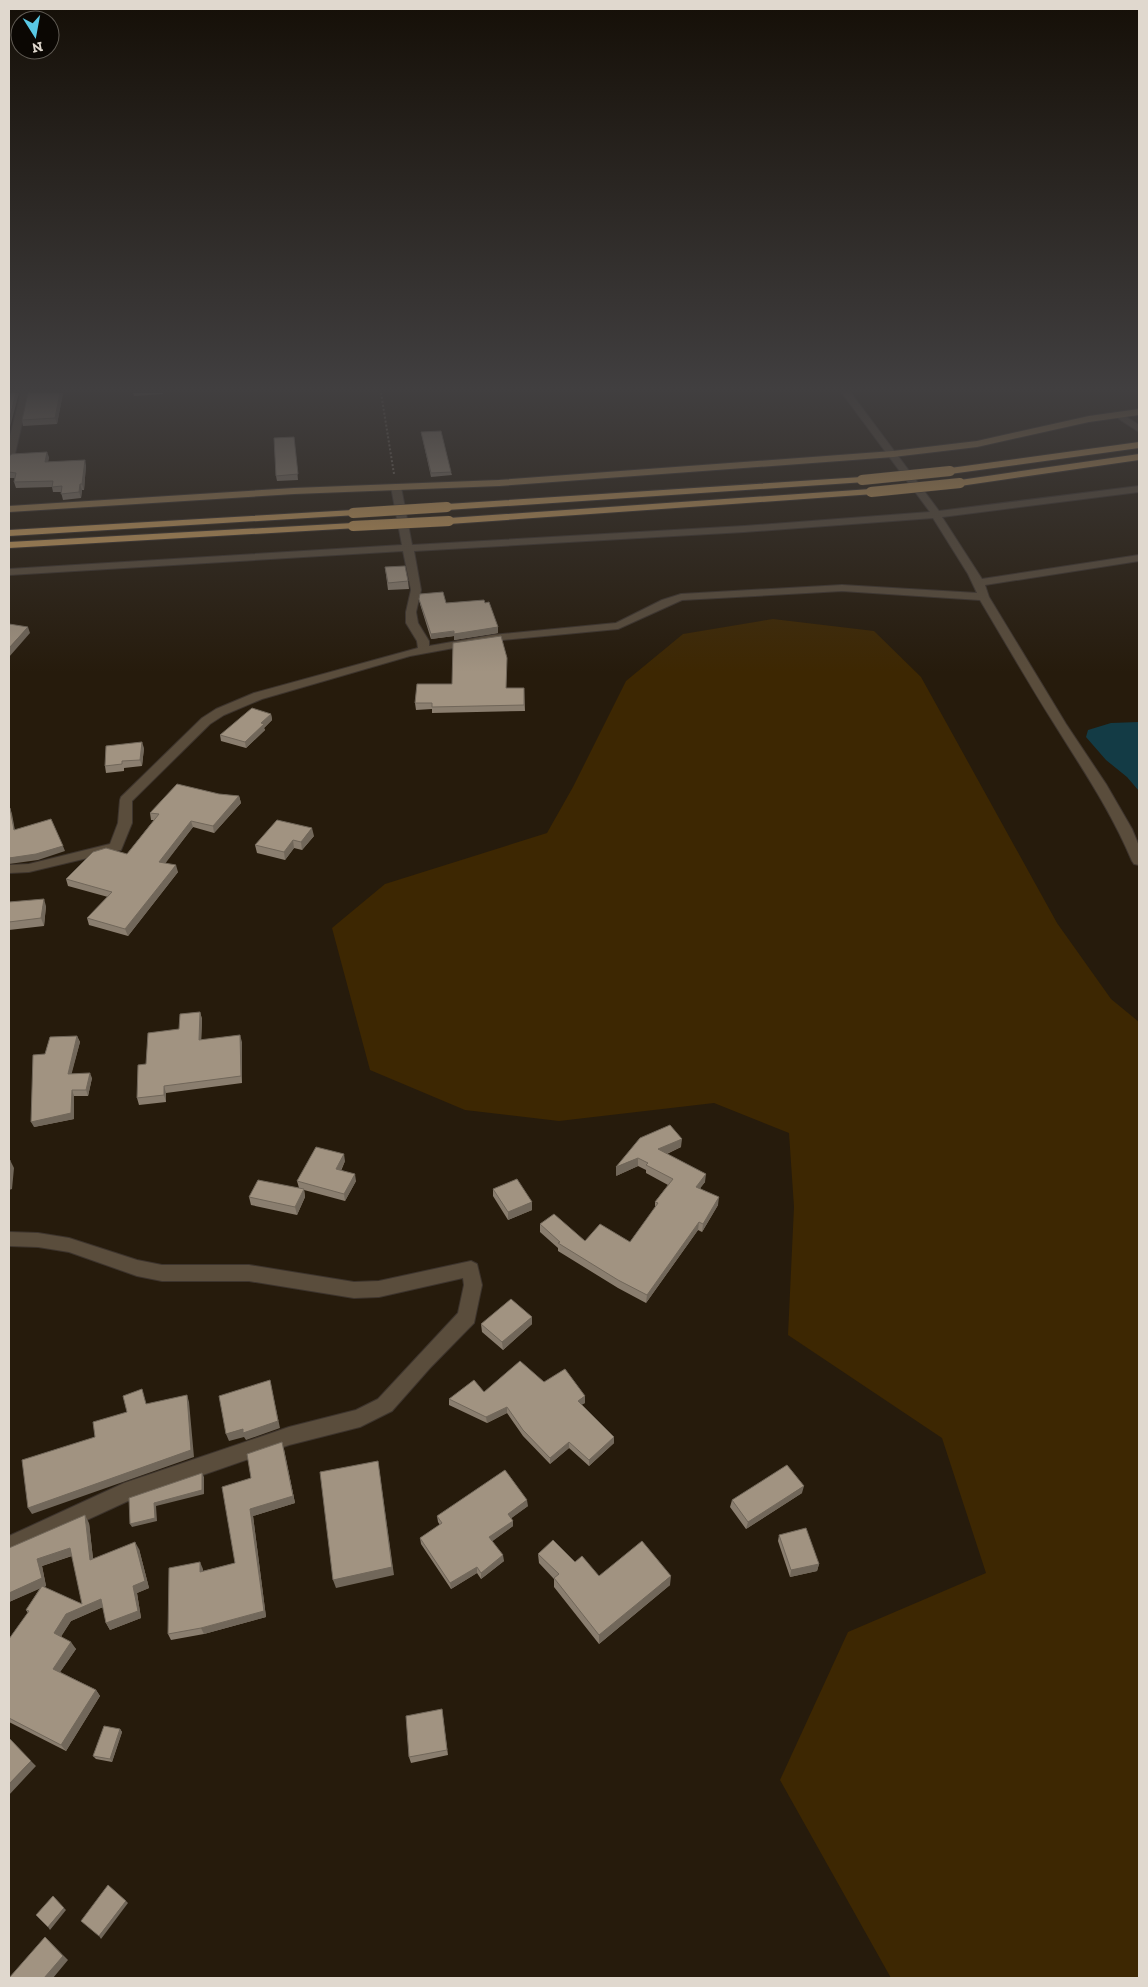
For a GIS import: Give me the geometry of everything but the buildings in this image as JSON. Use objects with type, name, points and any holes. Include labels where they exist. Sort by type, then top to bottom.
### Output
[{"type":"highway","points":[[9,533],[774,486]]},
{"type":"highway","points":[[9,545],[448,521],[706,504],[933,486]]},
{"type":"main road","points":[[9,508],[284,491],[424,486]]},
{"type":"street","points":[[915,486],[979,583],[984,597],[1060,724],[1100,784],[1125,829],[1139,862]]},
{"type":"street","points":[[396,487],[416,590],[411,612],[412,623],[423,642],[424,649]]},
{"type":"street","points":[[9,572],[154,562],[793,527],[935,514],[1139,489]]},
{"type":"street","points":[[979,583],[1139,558]]},
{"type":"street","points":[[9,869],[29,868],[116,847],[125,823],[126,800],[206,721],[220,712],[258,696],[424,649],[492,638],[618,626],[680,597],[842,588],[984,597]]},
{"type":"street","points":[[9,1238],[69,1245],[137,1268],[162,1273],[249,1273],[354,1290],[379,1289],[471,1268],[473,1285],[467,1317],[423,1362],[385,1405],[360,1418],[288,1436],[124,1493],[9,1546]]},
{"type":"shaded area","points":[[773,619],[874,631],[921,677],[1057,923],[1111,999],[1139,1022],[1139,1978],[891,1978],[780,1780],[848,1632],[986,1573],[942,1438],[788,1335],[794,1207],[789,1133],[714,1103],[559,1121],[465,1110],[370,1070],[332,928],[385,884],[547,833],[573,787],[626,681],[683,634]]},
{"type":"water","points":[[1139,722],[1139,791],[1127,777],[1106,760],[1086,737],[1088,730],[1111,723]]}]
